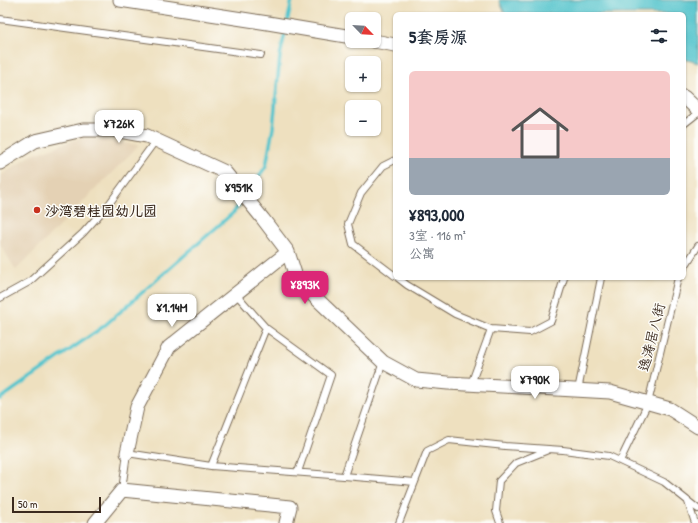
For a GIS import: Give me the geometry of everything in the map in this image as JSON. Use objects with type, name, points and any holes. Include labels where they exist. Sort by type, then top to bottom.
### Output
[{"type":"street","points":[[120,0],[345,36]]},
{"type":"street","points":[[381,42],[393,45]]},
{"type":"street","points":[[686,99],[698,111]]},
{"type":"street","points":[[0,163],[35,141],[83,130],[114,130],[147,136],[225,172],[263,218],[288,252],[297,280],[383,362],[416,380],[610,392],[670,409],[698,428]]},
{"type":"street","points":[[127,453],[138,407],[169,347],[288,252]]},
{"type":"street","points":[[96,523],[122,490],[290,507],[286,523]]},
{"type":"lane","points":[[0,19],[261,56]]},
{"type":"lane","points":[[686,122],[698,111]]},
{"type":"lane","points":[[0,298],[29,282],[83,233],[109,204],[156,140]]},
{"type":"lane","points":[[393,161],[383,166],[361,193],[348,224],[353,244],[393,274]]},
{"type":"lane","points":[[686,265],[698,246]]},
{"type":"lane","points":[[401,280],[455,314],[491,329],[530,332],[551,321],[563,280]]},
{"type":"lane","points":[[578,390],[601,280]]},
{"type":"lane","name":"逸涛居八街","points":[[620,461],[648,403],[678,280]]},
{"type":"lane","points":[[236,294],[266,328],[331,375],[298,472]]},
{"type":"lane","points":[[210,466],[266,328]]},
{"type":"lane","points":[[471,384],[491,329]]},
{"type":"lane","points":[[344,476],[383,362]]},
{"type":"lane","points":[[399,523],[427,451],[450,440],[609,456],[664,482],[698,509]]},
{"type":"lane","points":[[500,523],[496,511],[499,481],[516,463],[550,449]]},
{"type":"lane","points":[[122,490],[127,453],[210,466],[415,482]]},
{"type":"lane","points":[[688,501],[695,523]]},
{"type":"shaded area","name":"沙湾碧桂园幼儿园","points":[[82,137],[139,145],[16,270],[0,244],[0,176],[30,156]]},
{"type":"water","points":[[499,0],[698,0],[698,63],[686,60],[686,12],[504,12]]},
{"type":"waterway","points":[[0,399],[104,326],[234,212],[266,166],[273,128],[280,56],[292,0]]},
{"type":"place","name":"沙湾碧桂园幼儿园","points":[[37,210]]}]
